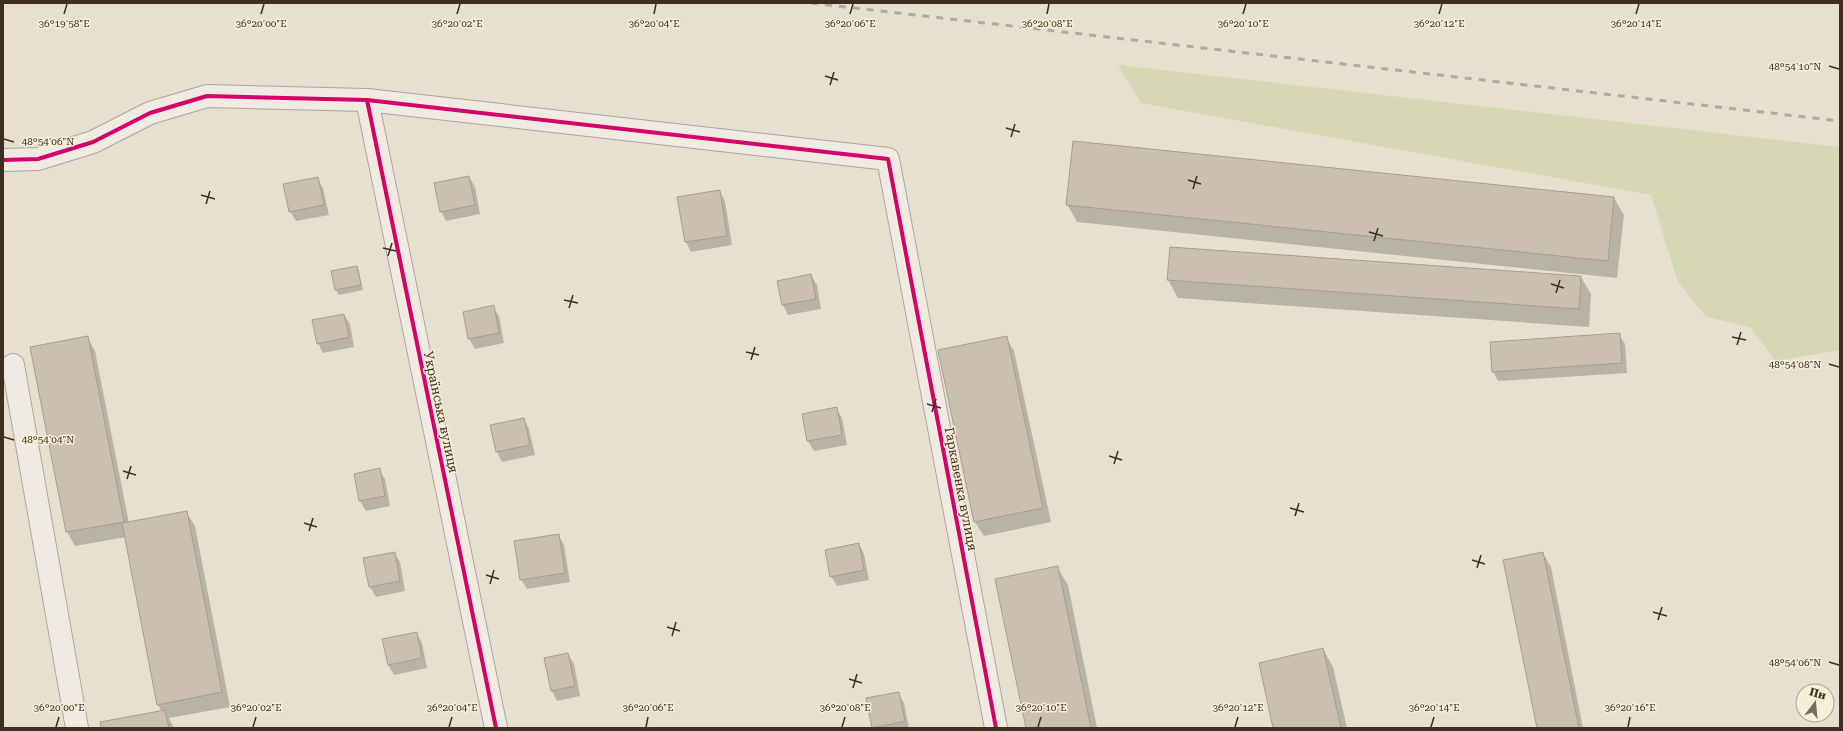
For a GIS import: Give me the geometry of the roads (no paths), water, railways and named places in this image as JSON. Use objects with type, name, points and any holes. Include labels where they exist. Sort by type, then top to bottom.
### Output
[{"type":"street","points":[[3,160],[38,159],[93,142],[150,112],[207,96],[367,100]]},
{"type":"street","name":"Гаркавенка вулиця","points":[[367,100],[888,159],[996,728]]},
{"type":"street","name":"Українська вулиця","points":[[367,100],[496,728]]},
{"type":"street","points":[[13,365],[77,728]]},
{"type":"railway","points":[[811,3],[1840,121]]}]
